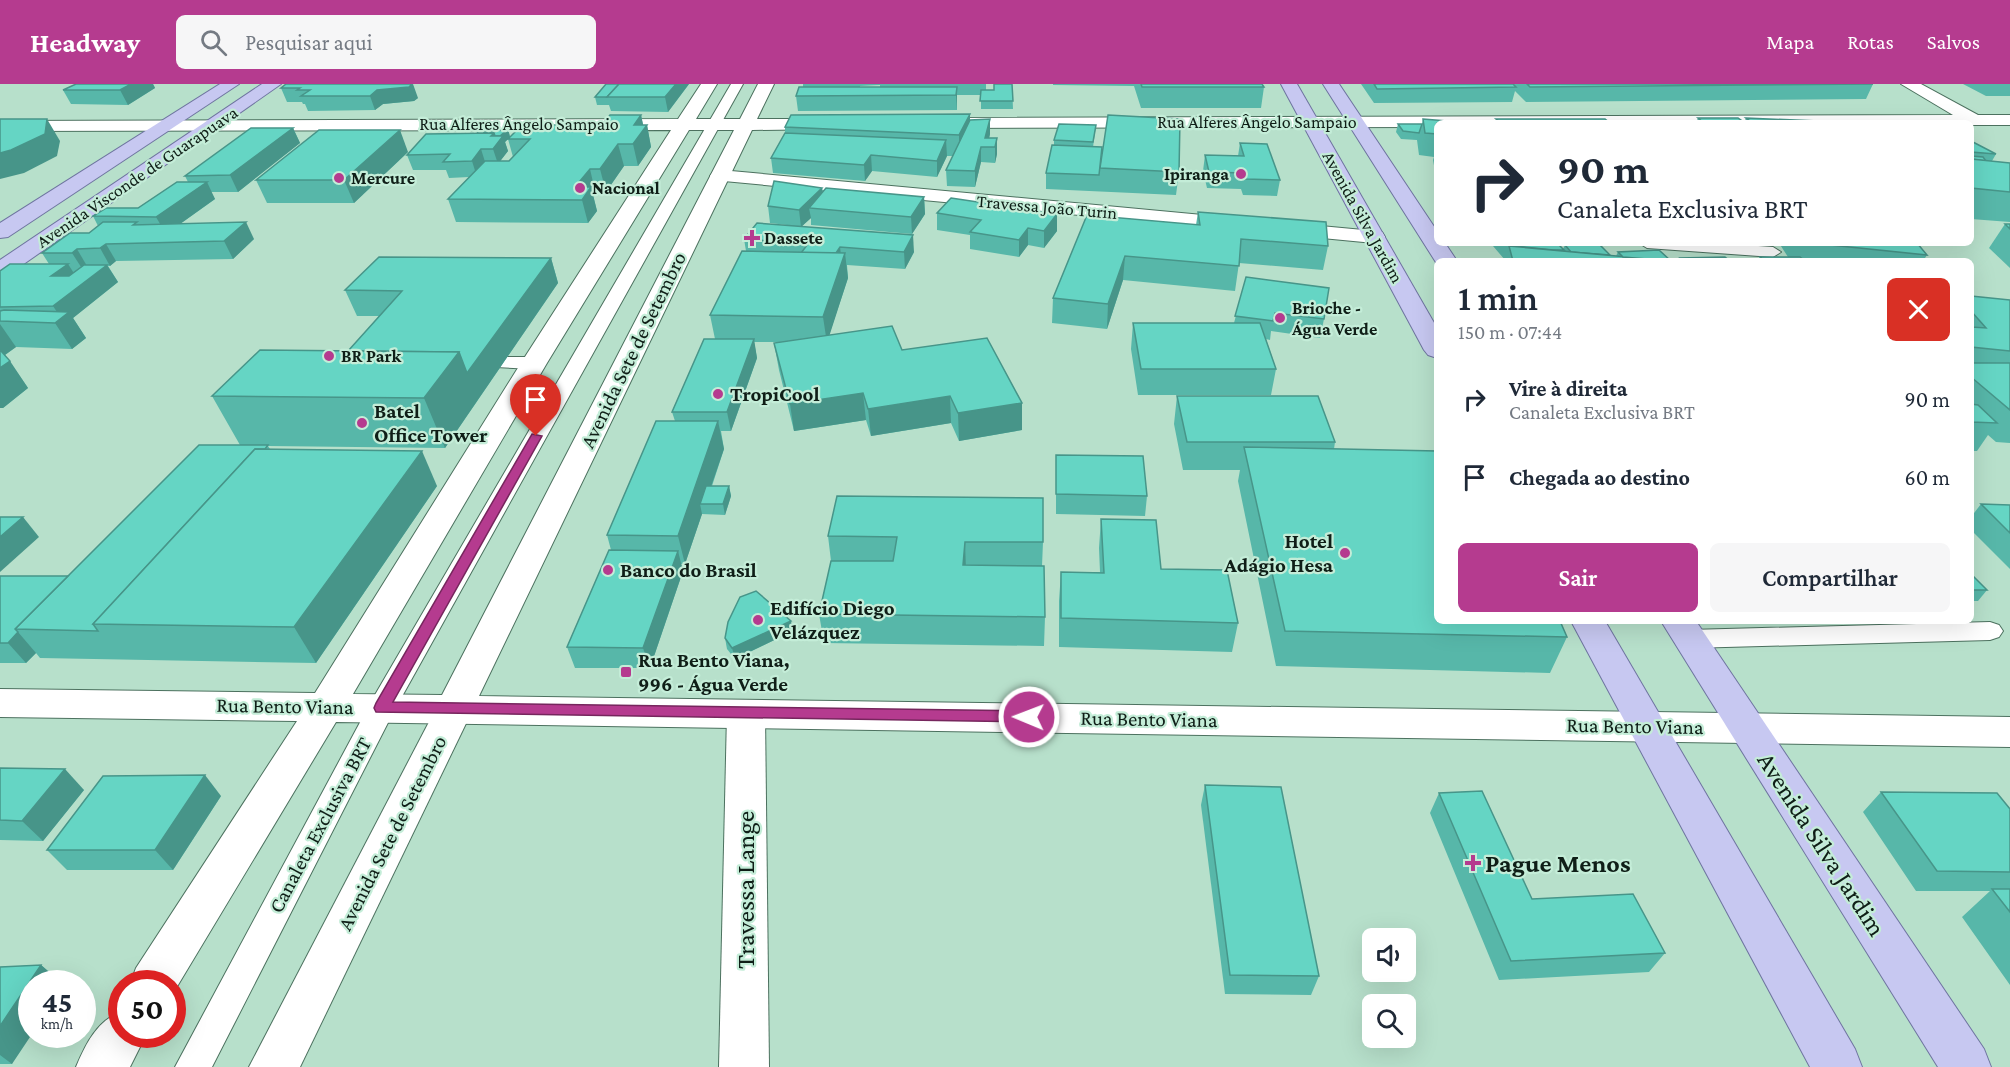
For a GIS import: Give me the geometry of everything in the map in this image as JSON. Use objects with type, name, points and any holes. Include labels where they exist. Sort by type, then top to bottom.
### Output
[{"type":"main road","name":"Avenida Visconde de Guarapuava","points":[[0,232],[231,84]]},
{"type":"main road","name":"Avenida Visconde de Guarapuava","points":[[0,270],[273,84]]},
{"type":"main road","points":[[162,970],[326,707],[534,363],[709,84]]},
{"type":"main road","name":"Avenida Sete de Setembro","points":[[274,1067],[766,84]]},
{"type":"main road","name":"Avenida Silva Jardim","points":[[1289,84],[1434,345]]},
{"type":"main road","name":"Avenida Silva Jardim","points":[[1331,84],[1355,122],[1430,227]]},
{"type":"main road","points":[[1909,84],[1974,120]]},
{"type":"main road","name":"Rua Alferes Ângelo Sampaio","points":[[1974,120],[2006,128]]},
{"type":"main road","name":"Rua Alferes Ângelo Sampaio","points":[[932,123],[1434,122]]},
{"type":"main road","name":"Rua Alferes Ângelo Sampaio","points":[[0,126],[848,123]]},
{"type":"main road","name":"Travessa João Turin","points":[[720,176],[1374,237]]},
{"type":"main road","points":[[1590,624],[1837,1067]]},
{"type":"main road","name":"Avenida Silva Jardim","points":[[1684,630],[1966,1067]]},
{"type":"main road","name":"Rua Bento Viana","points":[[0,703],[2010,732]]},
{"type":"main road","name":"Travessa Lange","points":[[744,1067],[746,714]]},
{"type":"main road","points":[[101,1067],[113,1048]]},
{"type":"lane","name":"Canaleta Exclusiva BRT","points":[[193,1067],[382,708],[737,84]]},
{"type":"lane","points":[[1689,246],[1773,252]]},
{"type":"lane","points":[[503,363],[534,363]]},
{"type":"lane","points":[[1684,630],[1792,639],[1877,633],[1990,631]]},
{"type":"building","points":[[76,84],[131,84],[120,90],[63,90]]},
{"type":"building","points":[[286,84],[412,84],[409,87],[377,90],[370,96],[301,96],[310,90],[281,88]]},
{"type":"building","points":[[606,84],[619,84],[607,97],[595,97]]},
{"type":"building","points":[[619,84],[676,84],[665,97],[607,97]]},
{"type":"building","points":[[994,84],[1012,84],[1013,101],[980,101],[981,90],[994,90]]},
{"type":"building","points":[[1141,84],[1262,84],[1264,87],[1142,87]]},
{"type":"building","points":[[1374,84],[1513,84],[1516,87],[1377,89]]},
{"type":"building","points":[[1527,84],[1873,84],[1530,87]]},
{"type":"building","points":[[799,87],[957,87],[956,95],[796,96]]},
{"type":"building","points":[[970,114],[959,135],[785,127],[791,115]]},
{"type":"building","points":[[610,115],[641,115],[634,125],[647,125],[633,144],[618,144],[600,169],[590,169],[575,187],[591,187],[582,200],[448,199],[485,161],[509,161],[530,139],[508,139],[522,125],[602,125]]},
{"type":"building","points":[[1108,115],[1180,119],[1179,172],[1100,168]]},
{"type":"building","points":[[1698,118],[1738,118],[1741,120],[1700,120]]},
{"type":"building","points":[[1746,118],[1794,120],[1749,120]]},
{"type":"building","points":[[0,119],[47,119],[45,134],[0,153]]},
{"type":"building","points":[[990,119],[985,138],[997,138],[995,147],[981,147],[975,171],[946,170],[970,120]]},
{"type":"building","points":[[1423,119],[1435,120],[1434,134],[1425,133]]},
{"type":"building","points":[[1496,119],[1606,120],[1497,120]]},
{"type":"building","points":[[1059,124],[1096,125],[1093,142],[1054,140]]},
{"type":"building","points":[[1398,124],[1422,124],[1419,133],[1403,131]]},
{"type":"building","points":[[251,128],[293,128],[230,175],[185,176]]},
{"type":"building","points":[[508,129],[500,136],[495,136],[494,133],[477,133]]},
{"type":"building","points":[[319,130],[400,130],[344,180],[256,180]]},
{"type":"building","points":[[494,133],[491,136],[503,136],[493,149],[481,149],[472,161],[443,162],[450,154],[407,155],[426,134]]},
{"type":"building","points":[[785,133],[946,140],[937,161],[871,155],[864,165],[771,158]]},
{"type":"building","points":[[1240,143],[1267,144],[1280,180],[1245,179],[1243,173],[1209,172],[1205,155],[1244,156]]},
{"type":"building","points":[[1974,143],[1996,154],[1974,152]]},
{"type":"building","points":[[1052,145],[1102,147],[1099,175],[1046,173]]},
{"type":"building","points":[[1974,156],[1983,157],[1986,161],[1974,159]]},
{"type":"building","points":[[1974,159],[2010,163],[2010,192],[1974,188]]},
{"type":"building","points":[[774,181],[822,188],[799,210],[768,206]]},
{"type":"building","points":[[177,182],[207,182],[156,217],[93,216],[106,208],[138,208]]},
{"type":"building","points":[[826,188],[924,197],[911,217],[809,208]]},
{"type":"building","points":[[951,198],[1057,214],[1044,231],[1028,228],[1019,240],[970,232],[981,220],[937,213]]},
{"type":"building","points":[[1198,212],[1326,222],[1328,246],[1241,239],[1239,266],[1125,256],[1108,304],[1053,298],[1087,215],[1200,225]]},
{"type":"building","points":[[103,222],[137,222],[133,225],[246,222],[224,241],[106,244],[100,248],[77,249],[72,253],[42,253],[70,233],[89,233]]},
{"type":"building","points":[[757,223],[913,235],[904,252],[840,247],[836,253],[801,253],[808,244],[744,239]]},
{"type":"building","points":[[1509,246],[1638,258],[1512,258]]},
{"type":"building","points":[[1514,246],[1560,246],[1564,250]]},
{"type":"building","points":[[1566,246],[1601,246],[1610,255],[1571,252]]},
{"type":"building","points":[[1840,246],[1920,246],[1927,255]]},
{"type":"building","points":[[1659,250],[1668,258],[1623,257],[1618,252]]},
{"type":"building","points":[[742,251],[845,253],[823,317],[710,315]]},
{"type":"building","points":[[379,257],[551,258],[467,373],[459,352],[348,351],[402,291],[345,290]]},
{"type":"building","points":[[1725,257],[1726,258],[1680,258]]},
{"type":"building","points":[[1760,257],[1801,258],[1761,258]]},
{"type":"building","points":[[10,264],[68,264],[51,276],[69,276],[84,265],[107,265],[53,306],[0,307],[0,271]]},
{"type":"building","points":[[1246,277],[1329,288],[1324,319],[1275,313],[1273,321],[1235,316]]},
{"type":"building","points":[[1974,296],[2010,300],[2010,351],[1974,347],[1974,327],[1986,328],[1974,314]]},
{"type":"building","points":[[0,311],[69,312],[55,323],[0,321]]},
{"type":"building","points":[[1133,323],[1260,323],[1276,369],[1141,369]]},
{"type":"building","points":[[892,326],[902,350],[987,338],[1022,403],[958,413],[950,396],[868,409],[863,393],[790,404],[774,343]]},
{"type":"building","points":[[704,339],[754,339],[727,412],[672,412]]},
{"type":"building","points":[[0,350],[10,361],[0,368]]},
{"type":"building","points":[[260,350],[459,352],[424,398],[212,396]]},
{"type":"building","points":[[1974,363],[2010,363],[2010,410],[1974,380]]},
{"type":"building","points":[[1177,396],[1318,396],[1335,442],[1187,442]]},
{"type":"building","points":[[1974,404],[1978,405],[1997,423],[1974,422]]},
{"type":"building","points":[[656,421],[718,421],[678,536],[607,535]]},
{"type":"building","points":[[199,445],[268,445],[265,449],[255,449],[93,624],[98,631],[15,629]]},
{"type":"building","name":"Hotel Adágio Hesa","points":[[1244,447],[1434,451],[1434,624],[1561,624],[1567,637],[1285,631]]},
{"type":"building","points":[[255,449],[422,451],[294,627],[93,624]]},
{"type":"building","points":[[1056,455],[1143,456],[1147,496],[1056,494]]},
{"type":"building","points":[[706,486],[729,486],[723,504],[700,504]]},
{"type":"building","points":[[837,496],[1043,498],[1043,542],[965,542],[963,565],[1044,566],[1045,617],[819,614],[831,561],[893,561],[897,537],[828,536]]},
{"type":"building","points":[[1981,504],[2010,505],[2010,533]]},
{"type":"building","points":[[0,517],[23,517],[0,537]]},
{"type":"building","points":[[1101,519],[1156,520],[1161,569],[1227,570],[1238,623],[1061,618],[1061,572],[1104,573]]},
{"type":"building","points":[[609,550],[678,551],[643,648],[567,647]]},
{"type":"building","points":[[0,576],[68,576],[15,629],[18,632],[8,643],[0,643]]},
{"type":"building","points":[[1974,577],[1987,590],[1974,590]]},
{"type":"building","name":"Edifício Diego Velázquez","points":[[756,591],[791,621],[732,648],[725,638],[728,622],[740,597]]},
{"type":"building","points":[[0,768],[65,769],[22,821],[0,820]]},
{"type":"building","points":[[205,775],[155,850],[47,850],[103,776]]},
{"type":"building","points":[[1205,785],[1281,787],[1319,976],[1230,975]]},
{"type":"building","points":[[1482,791],[1532,899],[1633,894],[1665,953],[1511,961],[1439,793]]},
{"type":"building","points":[[1881,792],[1997,793],[2010,809],[2010,872],[1937,871]]},
{"type":"building","points":[[1992,889],[2010,889],[2010,912]]},
{"type":"building","points":[[41,965],[38,970],[18,970],[18,999],[0,1026],[0,967]]},
{"type":"place","name":"Ipiranga","points":[[1241,174]]},
{"type":"place","name":"Mercure","points":[[339,178]]},
{"type":"place","name":"Nacional","points":[[580,188]]},
{"type":"place","name":"Dassete","points":[[752,238]]},
{"type":"place","name":"Brioche - Água Verde","points":[[1280,318]]},
{"type":"place","name":"BR Park","points":[[329,356]]},
{"type":"place","name":"TropiCool","points":[[718,394]]},
{"type":"place","name":"Batel Office Tower","points":[[362,423]]},
{"type":"place","name":"Hotel Adágio Hesa","points":[[1345,553]]},
{"type":"place","name":"Banco do Brasil","points":[[608,570]]},
{"type":"place","name":"Edifício Diego Velázquez","points":[[758,620]]},
{"type":"place","name":"Rua Bento Viana, 996 - Água Verde","points":[[626,672]]},
{"type":"place","name":"Pague Menos","points":[[1473,863]]},
{"type":"route","points":[[536,436],[382,708],[1029,717]]}]
